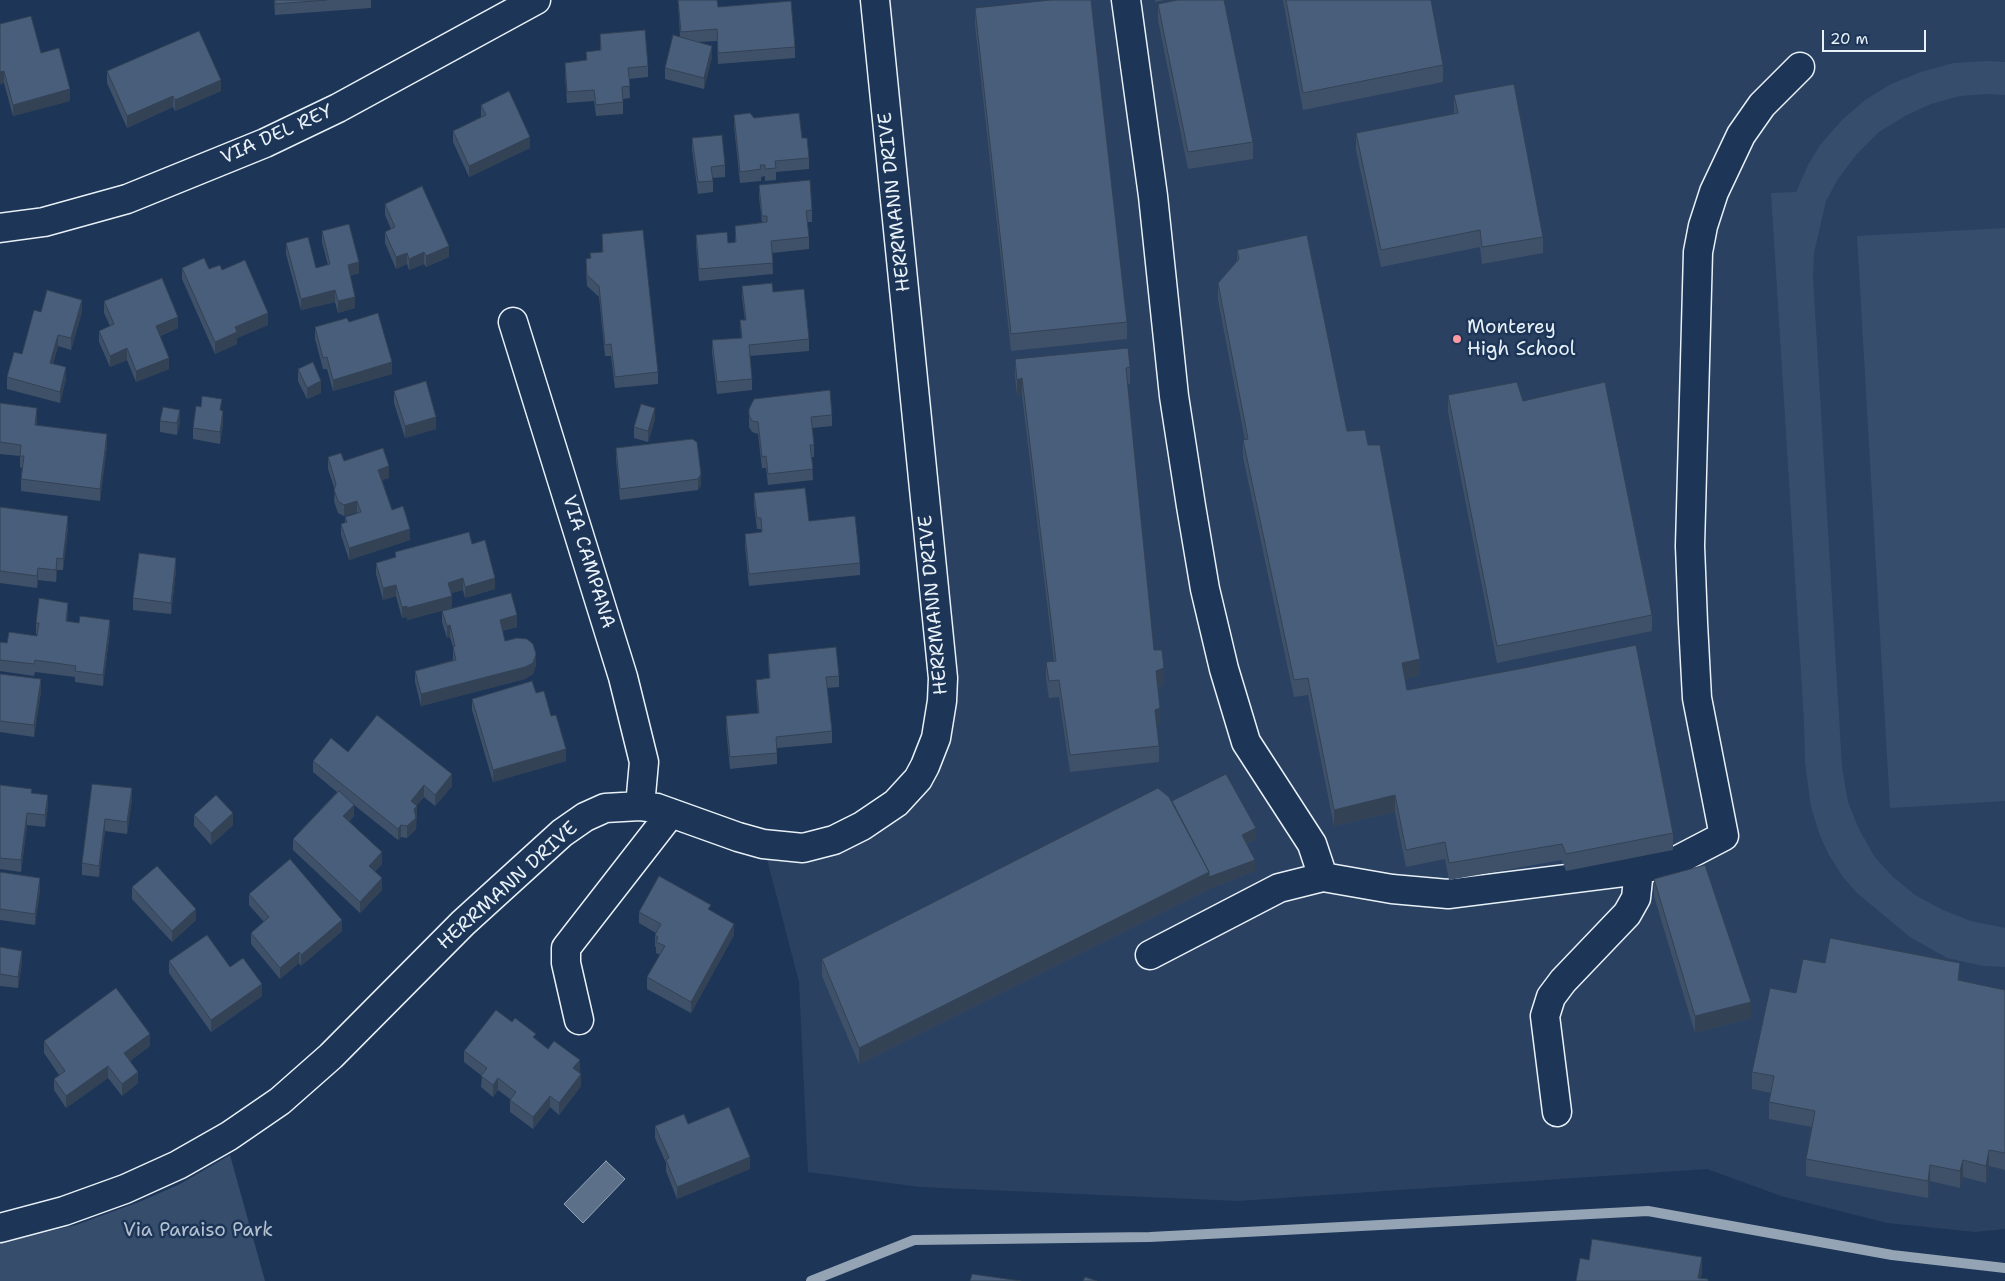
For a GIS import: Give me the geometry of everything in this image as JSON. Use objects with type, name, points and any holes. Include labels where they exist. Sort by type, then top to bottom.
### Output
[{"type":"street","name":"VIA DEL REY","points":[[0,228],[44,222],[127,199],[265,143],[338,108],[536,0]]},
{"type":"street","name":"HERRMANN DRIVE","points":[[0,1228],[64,1211],[125,1189],[178,1165],[228,1136],[280,1101],[331,1056],[463,922],[562,833],[585,817],[605,808],[640,806],[671,813],[763,844],[803,848],[834,840],[862,826],[896,803],[918,779],[936,738],[942,701],[943,678],[875,0]]},
{"type":"street","points":[[1126,0],[1153,196],[1174,396],[1205,589],[1224,669],[1246,742],[1312,844],[1323,877]]},
{"type":"street","points":[[1150,955],[1278,888],[1323,877],[1392,888],[1448,894],[1639,870],[1676,861],[1724,836],[1697,698],[1693,623],[1690,546],[1698,252],[1703,226],[1714,192],[1741,134],[1762,105],[1800,66]]},
{"type":"street","name":"VIA CAMPANA","points":[[514,322],[623,677],[644,762],[640,806]]},
{"type":"street","points":[[578,1020],[566,963],[566,948],[671,813]]},
{"type":"street","points":[[1557,1112],[1545,1016],[1551,997],[1563,981],[1627,914],[1636,898],[1639,870]]},
{"type":"shaded area","name":"Monterey High School","points":[[875,0],[2005,0],[2005,1229],[1975,1232],[1887,1223],[1781,1196],[1707,1169],[1238,1201],[920,1187],[808,1172],[799,982],[763,844],[862,826],[936,737]]},
{"type":"shaded area","points":[[606,1161],[625,1179],[583,1223],[564,1204]]},
{"type":"green space","points":[[2005,62],[2005,95],[1960,96],[1931,104],[1905,116],[1879,132],[1856,155],[1838,179],[1826,201],[1814,253],[1813,277],[1842,767],[1848,802],[1858,827],[1874,856],[1892,876],[1915,895],[1943,910],[1971,921],[2005,928],[2005,967],[1983,966],[1947,958],[1910,937],[1857,893],[1843,877],[1820,836],[1811,807],[1805,763],[1804,721],[1771,193],[1796,192],[1808,165],[1820,145],[1842,120],[1865,100],[1891,84],[1921,72],[1953,63]]},
{"type":"green space","points":[[2005,228],[2005,801],[1890,808],[1857,236]]},
{"type":"green space","name":"Via Paraiso Park","points":[[230,1155],[265,1281],[0,1281],[0,1243],[76,1225],[139,1202],[180,1184]]},
{"type":"building","points":[[275,0],[327,0],[275,4]]},
{"type":"building","points":[[678,0],[717,0],[718,7],[791,1],[795,47],[718,53],[717,29],[681,32]]},
{"type":"building","points":[[1050,0],[1091,0],[1127,322],[1011,334],[975,8]]},
{"type":"building","points":[[1177,0],[1224,0],[1253,142],[1188,152],[1158,4]]},
{"type":"building","points":[[1286,0],[1431,0],[1443,65],[1303,93]]},
{"type":"building","points":[[31,16],[41,53],[59,48],[70,89],[13,105],[4,71],[0,72],[0,24]]},
{"type":"building","points":[[645,30],[648,66],[628,68],[630,86],[622,87],[623,102],[596,105],[594,90],[567,92],[565,63],[587,60],[586,52],[601,50],[600,34]]},
{"type":"building","points":[[199,31],[221,80],[175,100],[173,96],[127,116],[107,71]]},
{"type":"building","points":[[673,35],[712,46],[704,78],[665,68]]},
{"type":"building","points":[[1514,84],[1543,237],[1482,247],[1480,230],[1381,250],[1356,133],[1458,113],[1454,95]]},
{"type":"building","points":[[509,91],[530,137],[469,166],[453,131],[486,115],[481,105]]},
{"type":"building","points":[[750,113],[754,118],[799,113],[802,138],[807,138],[809,158],[775,161],[776,168],[765,169],[765,165],[760,165],[761,169],[740,172],[734,115]]},
{"type":"building","points":[[722,135],[725,165],[711,167],[713,181],[698,182],[692,138]]},
{"type":"building","points":[[810,180],[812,210],[806,211],[809,237],[771,241],[773,263],[699,269],[696,235],[727,232],[728,243],[736,242],[735,226],[767,222],[767,216],[762,216],[759,185]]},
{"type":"building","points":[[422,186],[449,246],[426,256],[424,252],[409,259],[407,253],[396,257],[385,232],[395,227],[385,204]]},
{"type":"building","points":[[349,224],[359,262],[348,265],[355,297],[338,301],[335,290],[301,299],[286,243],[308,237],[316,268],[330,264],[322,231]]},
{"type":"building","points":[[643,230],[658,372],[615,377],[611,344],[605,345],[599,286],[587,275],[586,259],[591,258],[590,253],[603,252],[602,234]]},
{"type":"building","points":[[1307,235],[1347,431],[1365,430],[1368,445],[1380,445],[1420,659],[1402,663],[1407,690],[1636,645],[1673,833],[1566,854],[1562,844],[1449,863],[1445,842],[1406,850],[1395,795],[1334,810],[1308,678],[1294,680],[1243,440],[1248,439],[1218,283],[1239,259],[1237,250]]},
{"type":"building","points":[[204,258],[209,269],[220,265],[222,270],[245,260],[268,313],[235,327],[237,332],[215,342],[182,268]]},
{"type":"building","points":[[162,278],[178,317],[156,326],[169,358],[136,371],[127,348],[110,356],[99,331],[114,324],[104,301]]},
{"type":"building","points":[[772,283],[773,292],[804,289],[809,339],[749,345],[752,379],[717,382],[712,340],[742,338],[740,320],[746,320],[742,286]]},
{"type":"building","points":[[47,290],[82,300],[71,338],[58,335],[50,363],[66,367],[60,392],[7,377],[14,352],[22,354],[34,310],[41,312]]},
{"type":"building","points":[[378,313],[392,362],[333,380],[327,357],[323,358],[315,327],[347,318],[349,322]]},
{"type":"building","points":[[1128,348],[1130,367],[1126,368],[1154,650],[1162,650],[1164,668],[1156,671],[1160,708],[1155,710],[1159,746],[1070,755],[1059,680],[1049,681],[1046,662],[1056,661],[1022,378],[1017,380],[1015,359]]},
{"type":"building","points":[[313,362],[321,381],[307,388],[298,369]]},
{"type":"building","points":[[426,381],[436,417],[405,426],[394,391]]},
{"type":"building","points":[[1517,382],[1523,401],[1605,382],[1652,615],[1497,646],[1448,395]]},
{"type":"building","points":[[830,390],[832,415],[811,417],[814,445],[810,445],[813,469],[768,474],[766,456],[762,457],[758,422],[752,421],[749,415],[749,409],[754,399]]},
{"type":"building","points":[[202,396],[222,399],[220,410],[223,411],[220,432],[193,428],[196,406],[201,407]]},
{"type":"building","points":[[0,403],[37,408],[35,425],[107,434],[100,489],[21,479],[24,456],[20,456],[21,445],[0,442]]},
{"type":"building","points":[[641,404],[655,408],[648,431],[634,427]]},
{"type":"building","points":[[163,407],[180,410],[177,423],[160,421]]},
{"type":"building","points":[[692,439],[697,442],[701,474],[698,479],[620,489],[616,448]]},
{"type":"building","points":[[383,448],[389,466],[378,470],[392,510],[403,506],[410,529],[349,548],[341,524],[347,522],[345,517],[361,512],[357,501],[344,505],[338,501],[334,490],[336,484],[328,457],[341,453],[344,461]]},
{"type":"building","points":[[805,488],[809,521],[855,516],[860,563],[749,574],[745,534],[762,532],[761,518],[757,518],[754,493]]},
{"type":"building","points":[[0,507],[68,516],[63,559],[57,558],[56,570],[38,568],[37,576],[0,571]]},
{"type":"building","points":[[469,532],[472,544],[485,540],[495,578],[465,587],[463,578],[448,583],[452,596],[407,608],[407,606],[402,607],[396,585],[383,588],[376,563],[396,557],[395,552]]},
{"type":"building","points":[[139,553],[176,558],[171,603],[133,598]]},
{"type":"building","points":[[511,593],[517,615],[500,620],[505,641],[517,638],[527,639],[533,644],[536,654],[533,663],[525,667],[421,694],[415,671],[456,660],[450,625],[447,626],[442,611]]},
{"type":"building","points":[[39,598],[68,603],[66,621],[79,623],[80,616],[110,620],[103,675],[75,671],[76,666],[35,660],[34,664],[0,660],[0,642],[7,643],[9,632],[37,636],[39,623],[36,623]]},
{"type":"building","points":[[836,647],[839,676],[826,677],[832,731],[776,737],[777,753],[730,757],[726,716],[759,713],[756,680],[770,678],[768,654]]},
{"type":"building","points":[[0,674],[41,679],[34,725],[0,721]]},
{"type":"building","points":[[532,681],[536,693],[544,691],[551,716],[556,715],[566,749],[493,770],[472,699]]},
{"type":"building","points":[[377,715],[452,774],[435,795],[424,785],[411,801],[417,806],[414,809],[416,818],[407,826],[401,825],[398,829],[313,761],[331,738],[348,752]]},
{"type":"building","points":[[1226,774],[1256,828],[1242,835],[1255,860],[1209,877],[1209,872],[1172,801]]},
{"type":"building","points":[[92,784],[132,788],[127,822],[105,819],[99,866],[82,863]]},
{"type":"building","points":[[0,785],[32,789],[31,793],[48,795],[45,815],[27,813],[21,860],[0,858]]},
{"type":"building","points":[[1158,788],[1169,797],[1209,872],[859,1048],[822,959]]},
{"type":"building","points":[[339,791],[354,805],[343,816],[382,852],[369,866],[382,878],[360,902],[293,839]]},
{"type":"building","points":[[216,795],[233,813],[211,833],[194,815]]},
{"type":"building","points":[[290,859],[342,920],[301,955],[299,952],[280,968],[251,933],[269,917],[249,894]]},
{"type":"building","points":[[1705,865],[1751,1002],[1695,1016],[1654,879]]},
{"type":"building","points":[[157,866],[196,909],[172,931],[132,887]]},
{"type":"building","points":[[0,872],[40,878],[35,914],[0,909]]},
{"type":"building","points":[[659,876],[711,905],[708,909],[734,924],[691,1002],[647,977],[665,946],[656,942],[658,937],[655,935],[661,924],[639,912]]},
{"type":"building","points":[[207,935],[230,967],[243,958],[262,984],[211,1020],[169,961]]},
{"type":"building","points":[[1830,938],[1960,963],[1958,980],[2005,990],[2005,1153],[1989,1150],[1986,1166],[1963,1160],[1960,1171],[1930,1165],[1928,1181],[1806,1159],[1815,1111],[1769,1102],[1774,1076],[1752,1072],[1770,988],[1796,993],[1803,959],[1825,963]]},
{"type":"building","points":[[0,947],[22,951],[18,977],[0,974]]},
{"type":"building","points":[[116,988],[150,1034],[124,1053],[138,1072],[122,1084],[108,1066],[66,1096],[54,1079],[65,1071],[44,1041]]},
{"type":"building","points":[[496,1010],[512,1022],[515,1018],[536,1034],[533,1037],[548,1049],[554,1041],[580,1060],[573,1068],[581,1074],[559,1103],[550,1096],[533,1117],[510,1100],[516,1092],[498,1078],[493,1085],[481,1076],[487,1068],[464,1051]]},
{"type":"building","points":[[729,1107],[750,1157],[677,1187],[666,1160],[669,1158],[655,1126],[684,1114],[688,1124]]},
{"type":"building","points":[[1592,1239],[1702,1257],[1698,1278],[1708,1279],[1708,1281],[1576,1281],[1580,1258],[1589,1260]]},
{"type":"building","points":[[972,1274],[1021,1281],[970,1281]]},
{"type":"building","points":[[1085,1277],[1097,1281],[1083,1281]]},
{"type":"waterway","points":[[811,1281],[914,1240],[1150,1237],[1648,1211],[1892,1255],[2005,1268]]},
{"type":"place","name":"Monterey High School","points":[[1457,339]]}]
